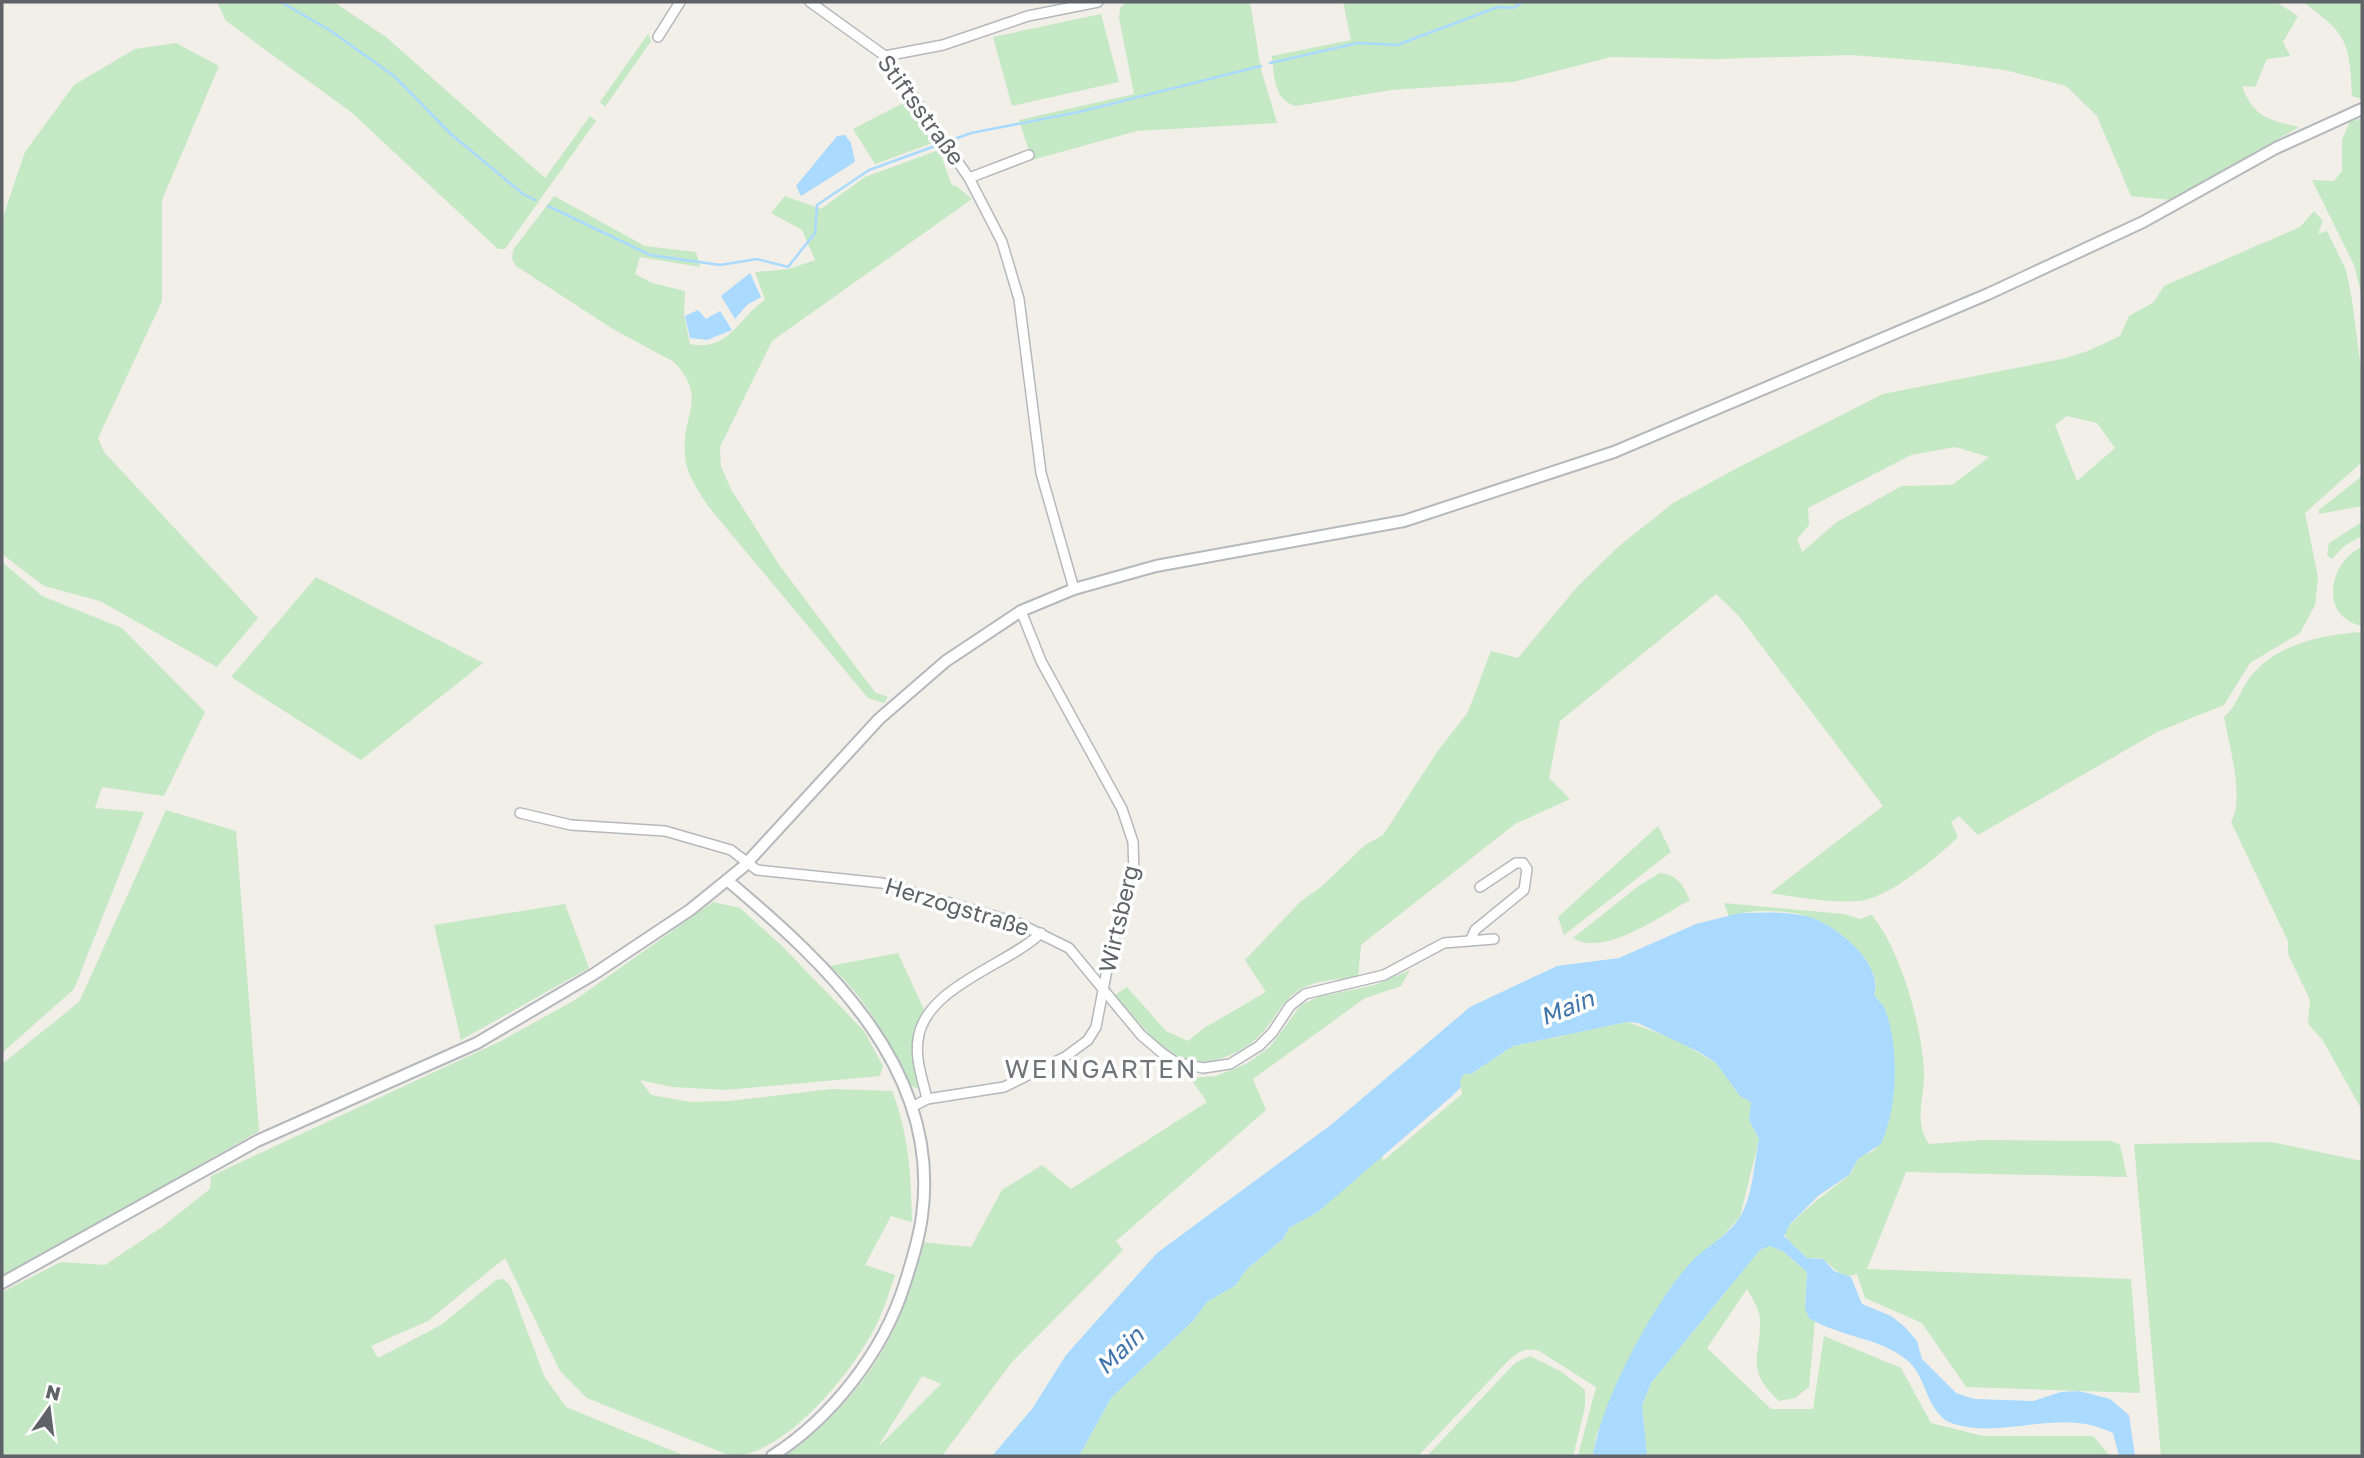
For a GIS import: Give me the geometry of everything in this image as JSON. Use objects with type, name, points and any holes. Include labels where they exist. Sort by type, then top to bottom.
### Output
[{"type":"street","points":[[658,37],[680,2]]},
{"type":"street","name":"Stiftsstraße","points":[[810,2],[885,57],[969,178],[1002,242],[1019,299],[1041,473],[1074,589]]},
{"type":"street","points":[[885,57],[943,45],[1028,16],[1098,2]]},
{"type":"street","points":[[2,1283],[257,1141],[477,1043],[528,1016],[645,941],[747,863],[879,719],[946,661],[1021,611],[1074,589],[1156,566],[1404,521],[1614,452],[2000,288],[2143,222],[2324,124],[2362,109]]},
{"type":"street","points":[[969,178],[1029,155]]},
{"type":"street","name":"Wirtsberg","points":[[912,1107],[927,1099],[1004,1087],[1065,1057],[1088,1040],[1096,1027],[1111,949],[1130,890],[1135,859],[1126,821],[1041,661],[1021,611]]},
{"type":"street","name":"Herzogstraße","points":[[520,813],[571,825],[665,831],[716,844],[734,852],[757,870],[907,888],[1041,933],[1069,948],[1141,1035],[1162,1053],[1189,1066],[1215,1069],[1259,1046],[1272,1033],[1290,1006],[1305,994],[1384,975],[1444,943],[1494,939]]},
{"type":"street","points":[[1471,939],[1475,930],[1524,890],[1527,869],[1523,863],[1516,863],[1480,887]]},
{"type":"street","points":[[727,880],[781,926],[850,994],[890,1057],[912,1107],[920,1140],[924,1196],[920,1227],[904,1286],[880,1340],[849,1385],[823,1416],[772,1456]]},
{"type":"street","points":[[927,1099],[917,1054],[918,1039],[926,1019],[968,978],[1041,933]]},
{"type":"green space","points":[[217,2],[334,2],[386,37],[545,178],[590,116],[596,121],[505,249],[498,249],[351,112],[226,21]]},
{"type":"green space","points":[[1126,2],[1250,2],[1261,69],[1277,123],[1137,131],[1032,160],[1019,120],[1134,94],[1119,18],[1120,8]]},
{"type":"green space","points":[[1343,2],[2276,2],[2298,16],[2283,42],[2290,56],[2267,59],[2255,87],[2242,86],[2251,104],[2263,116],[2299,127],[2171,200],[2131,196],[2097,116],[2066,86],[2005,70],[1940,62],[1851,55],[1715,59],[1611,57],[1513,82],[1391,90],[1296,106],[1289,103],[1283,99],[1276,87],[1272,56],[1351,40]]},
{"type":"green space","points":[[2303,2],[2362,2],[2362,99],[2352,96],[2350,63],[2343,41],[2329,23]]},
{"type":"green space","points":[[1101,14],[1119,82],[1012,106],[993,37]]},
{"type":"green space","points":[[648,34],[651,41],[605,107],[600,102]]},
{"type":"green space","points":[[176,43],[219,66],[162,200],[162,301],[98,438],[104,452],[258,618],[217,667],[100,601],[44,586],[2,554],[2,220],[25,152],[74,85],[135,49]]},
{"type":"green space","points":[[909,100],[938,141],[875,164],[853,129]]},
{"type":"green space","points":[[2362,118],[2362,296],[2354,265],[2312,180],[2334,181],[2342,171],[2342,140],[2350,122]]},
{"type":"green space","points":[[939,150],[952,186],[955,185],[972,199],[772,341],[720,447],[721,467],[732,491],[780,566],[876,693],[888,697],[884,703],[868,698],[700,494],[690,475],[685,455],[692,397],[690,386],[674,362],[613,329],[516,266],[512,259],[513,250],[554,196],[645,246],[696,252],[700,267],[640,257],[635,274],[652,283],[685,291],[684,314],[690,344],[714,343],[732,332],[765,300],[755,272],[789,269],[815,260],[802,230],[771,213],[785,196],[821,209],[865,177]]},
{"type":"green space","points":[[2314,211],[2323,221],[2318,234],[2327,231],[2346,270],[2362,376],[2362,462],[2305,513],[2318,577],[2315,605],[2300,633],[2250,663],[2224,705],[2157,732],[1978,835],[1959,816],[1951,822],[1958,837],[1925,866],[1870,899],[1847,901],[1770,893],[1883,806],[1738,615],[1716,594],[1560,721],[1549,778],[1570,799],[1515,824],[1361,945],[1358,978],[1326,981],[1302,988],[1285,1002],[1263,1032],[1250,1044],[1232,1055],[1200,1062],[1179,1059],[1163,1048],[1115,995],[1127,987],[1166,1031],[1188,1041],[1204,1028],[1266,992],[1245,960],[1300,902],[1321,887],[1365,845],[1383,835],[1437,752],[1468,712],[1491,651],[1518,658],[1578,586],[1619,546],[1673,503],[1883,394],[2062,359],[2088,351],[2120,336],[2129,316],[2154,302],[2164,286],[2300,227]],"holes":[[[2067,416],[2097,423],[2115,448],[2077,481],[2055,425]],[[1955,447],[1989,457],[1952,485],[1902,486],[1837,522],[1802,552],[1797,539],[1809,525],[1808,508],[1911,455]]]},
{"type":"green space","points":[[2362,476],[2362,506],[2319,514],[2319,510]]},
{"type":"green space","points":[[2362,522],[2362,536],[2344,546],[2332,559],[2327,556],[2329,543]]},
{"type":"green space","points":[[2362,547],[2362,626],[2348,621],[2339,612],[2333,589],[2342,564],[2350,554]]},
{"type":"green space","points":[[2,562],[42,596],[122,628],[205,712],[164,796],[102,787],[95,808],[144,812],[74,989],[2,1053]]},
{"type":"green space","points":[[316,577],[483,663],[361,760],[231,677]]},
{"type":"green space","points":[[2362,632],[2362,1110],[2322,1039],[2308,1024],[2310,1000],[2288,954],[2288,941],[2231,822],[2237,799],[2224,717],[2235,704],[2248,680],[2271,658],[2315,639]]},
{"type":"green space","points":[[166,810],[236,831],[259,1131],[2,1279],[2,1064],[79,1002]]},
{"type":"green space","points":[[1658,826],[1671,852],[1564,935],[1558,917]]},
{"type":"green space","points":[[1660,873],[1679,881],[1690,900],[1649,924],[1616,939],[1585,943],[1573,938],[1640,885]]},
{"type":"green space","points":[[713,902],[740,908],[782,946],[864,1031],[883,1066],[880,1076],[725,1090],[672,1087],[640,1080],[651,1095],[691,1102],[729,1101],[832,1089],[892,1091],[906,1139],[912,1222],[891,1216],[865,1265],[895,1275],[884,1307],[856,1359],[819,1404],[797,1425],[775,1441],[753,1452],[731,1456],[587,1398],[560,1371],[505,1258],[428,1321],[371,1346],[378,1358],[441,1325],[496,1280],[503,1279],[510,1285],[544,1376],[566,1407],[685,1456],[2,1456],[2,1292],[61,1262],[105,1265],[162,1227],[210,1189],[211,1176],[501,1041],[575,1000]]},
{"type":"green space","points":[[1724,903],[1844,914],[1860,919],[1872,915],[1901,968],[1914,1012],[1924,1072],[1922,1127],[1929,1144],[1982,1140],[2112,1141],[2120,1145],[2127,1177],[1906,1172],[1867,1269],[2131,1279],[2140,1393],[1966,1387],[1922,1323],[1865,1298],[1857,1274],[1841,1274],[1820,1258],[1807,1258],[1787,1239],[1784,1232],[1791,1224],[1848,1176],[1859,1158],[1875,1149],[1884,1134],[1893,1099],[1894,1078],[1888,1021],[1874,994],[1876,983],[1872,971],[1856,948],[1832,929],[1810,917],[1792,913],[1758,911],[1729,917]]},
{"type":"green space","points":[[565,904],[589,968],[461,1040],[434,925]]},
{"type":"green space","points":[[898,953],[925,1012],[913,1035],[919,1089],[911,1086],[866,1007],[830,966]]},
{"type":"green space","points":[[1410,970],[1401,986],[1365,998],[1253,1079],[1266,1110],[1116,1241],[1123,1250],[1012,1362],[942,1456],[785,1456],[836,1412],[877,1360],[902,1311],[922,1242],[971,1247],[1002,1190],[1042,1165],[1071,1189],[1207,1102],[1190,1078],[1216,1076],[1246,1064],[1270,1047],[1301,1005],[1318,997],[1375,985]],"holes":[[[922,1376],[941,1384],[879,1446]]]},
{"type":"green space","points":[[1627,1022],[1673,1038],[1716,1063],[1751,1102],[1749,1120],[1759,1139],[1740,1217],[1660,1304],[1625,1368],[1596,1436],[1593,1456],[1578,1456],[1596,1387],[1539,1351],[1525,1350],[1507,1362],[1418,1456],[1079,1456],[1111,1398],[1193,1321],[1207,1302],[1236,1285],[1246,1270],[1283,1239],[1289,1228],[1318,1212],[1382,1155],[1383,1161],[1462,1094],[1459,1080],[1464,1074],[1471,1074],[1513,1046]]},
{"type":"green space","points":[[2272,1142],[2362,1161],[2362,1456],[2161,1456],[2134,1144]]},
{"type":"green space","points":[[1770,1246],[1784,1252],[1807,1272],[1805,1304],[1809,1318],[1815,1321],[1809,1387],[1795,1398],[1779,1401],[1761,1380],[1757,1363],[1760,1315],[1747,1289],[1707,1348],[1771,1409],[1813,1409],[1824,1336],[1901,1368],[1931,1423],[1983,1436],[2093,1436],[2110,1456],[1647,1456],[1642,1405],[1651,1383],[1760,1250]]},
{"type":"green space","points":[[1530,1356],[1562,1372],[1585,1390],[1585,1407],[1573,1456],[1427,1456],[1515,1363]]},
{"type":"water","points":[[845,135],[851,143],[855,162],[801,196],[796,186],[837,136]]},
{"type":"water","points":[[750,273],[761,297],[747,305],[735,319],[721,296]]},
{"type":"water","points":[[698,310],[706,319],[720,311],[732,330],[707,340],[690,338],[685,316]]},
{"type":"water","name":"Main","points":[[1740,913],[1806,916],[1842,935],[1872,970],[1874,994],[1884,1007],[1893,1039],[1894,1094],[1881,1144],[1858,1159],[1849,1175],[1818,1196],[1790,1224],[1784,1236],[1807,1258],[1823,1259],[1834,1271],[1851,1277],[1862,1304],[1891,1316],[1905,1327],[1917,1341],[1922,1359],[1956,1393],[1974,1399],[2033,1401],[2061,1392],[2079,1391],[2110,1399],[2129,1415],[2135,1456],[2119,1456],[2113,1433],[2073,1422],[1974,1428],[1954,1424],[1945,1419],[1932,1405],[1920,1377],[1908,1361],[1885,1347],[1809,1318],[1805,1309],[1807,1272],[1784,1252],[1770,1246],[1760,1250],[1651,1383],[1642,1405],[1647,1456],[1593,1456],[1606,1408],[1646,1326],[1692,1261],[1740,1217],[1750,1189],[1759,1139],[1749,1120],[1751,1102],[1740,1096],[1716,1063],[1638,1023],[1627,1022],[1513,1046],[1471,1074],[1464,1074],[1460,1080],[1461,1087],[1451,1097],[1318,1212],[1289,1228],[1283,1239],[1246,1270],[1236,1285],[1207,1302],[1193,1321],[1111,1398],[1079,1456],[992,1456],[1032,1409],[1066,1355],[1157,1253],[1332,1124],[1470,1007],[1557,966],[1619,958],[1696,924]]},
{"type":"waterway","points":[[281,2],[331,31],[394,76],[452,135],[523,194],[535,200]]},
{"type":"waterway","points":[[1270,63],[1358,43],[1397,45],[1498,7],[1513,8],[1523,2]]},
{"type":"waterway","points":[[548,206],[650,255],[720,265],[757,259],[788,267],[815,233],[817,205],[869,170],[971,133],[1079,112],[1261,66]]},
{"type":"district","name":"WEINGARTEN","points":[[1101,1069]]}]
